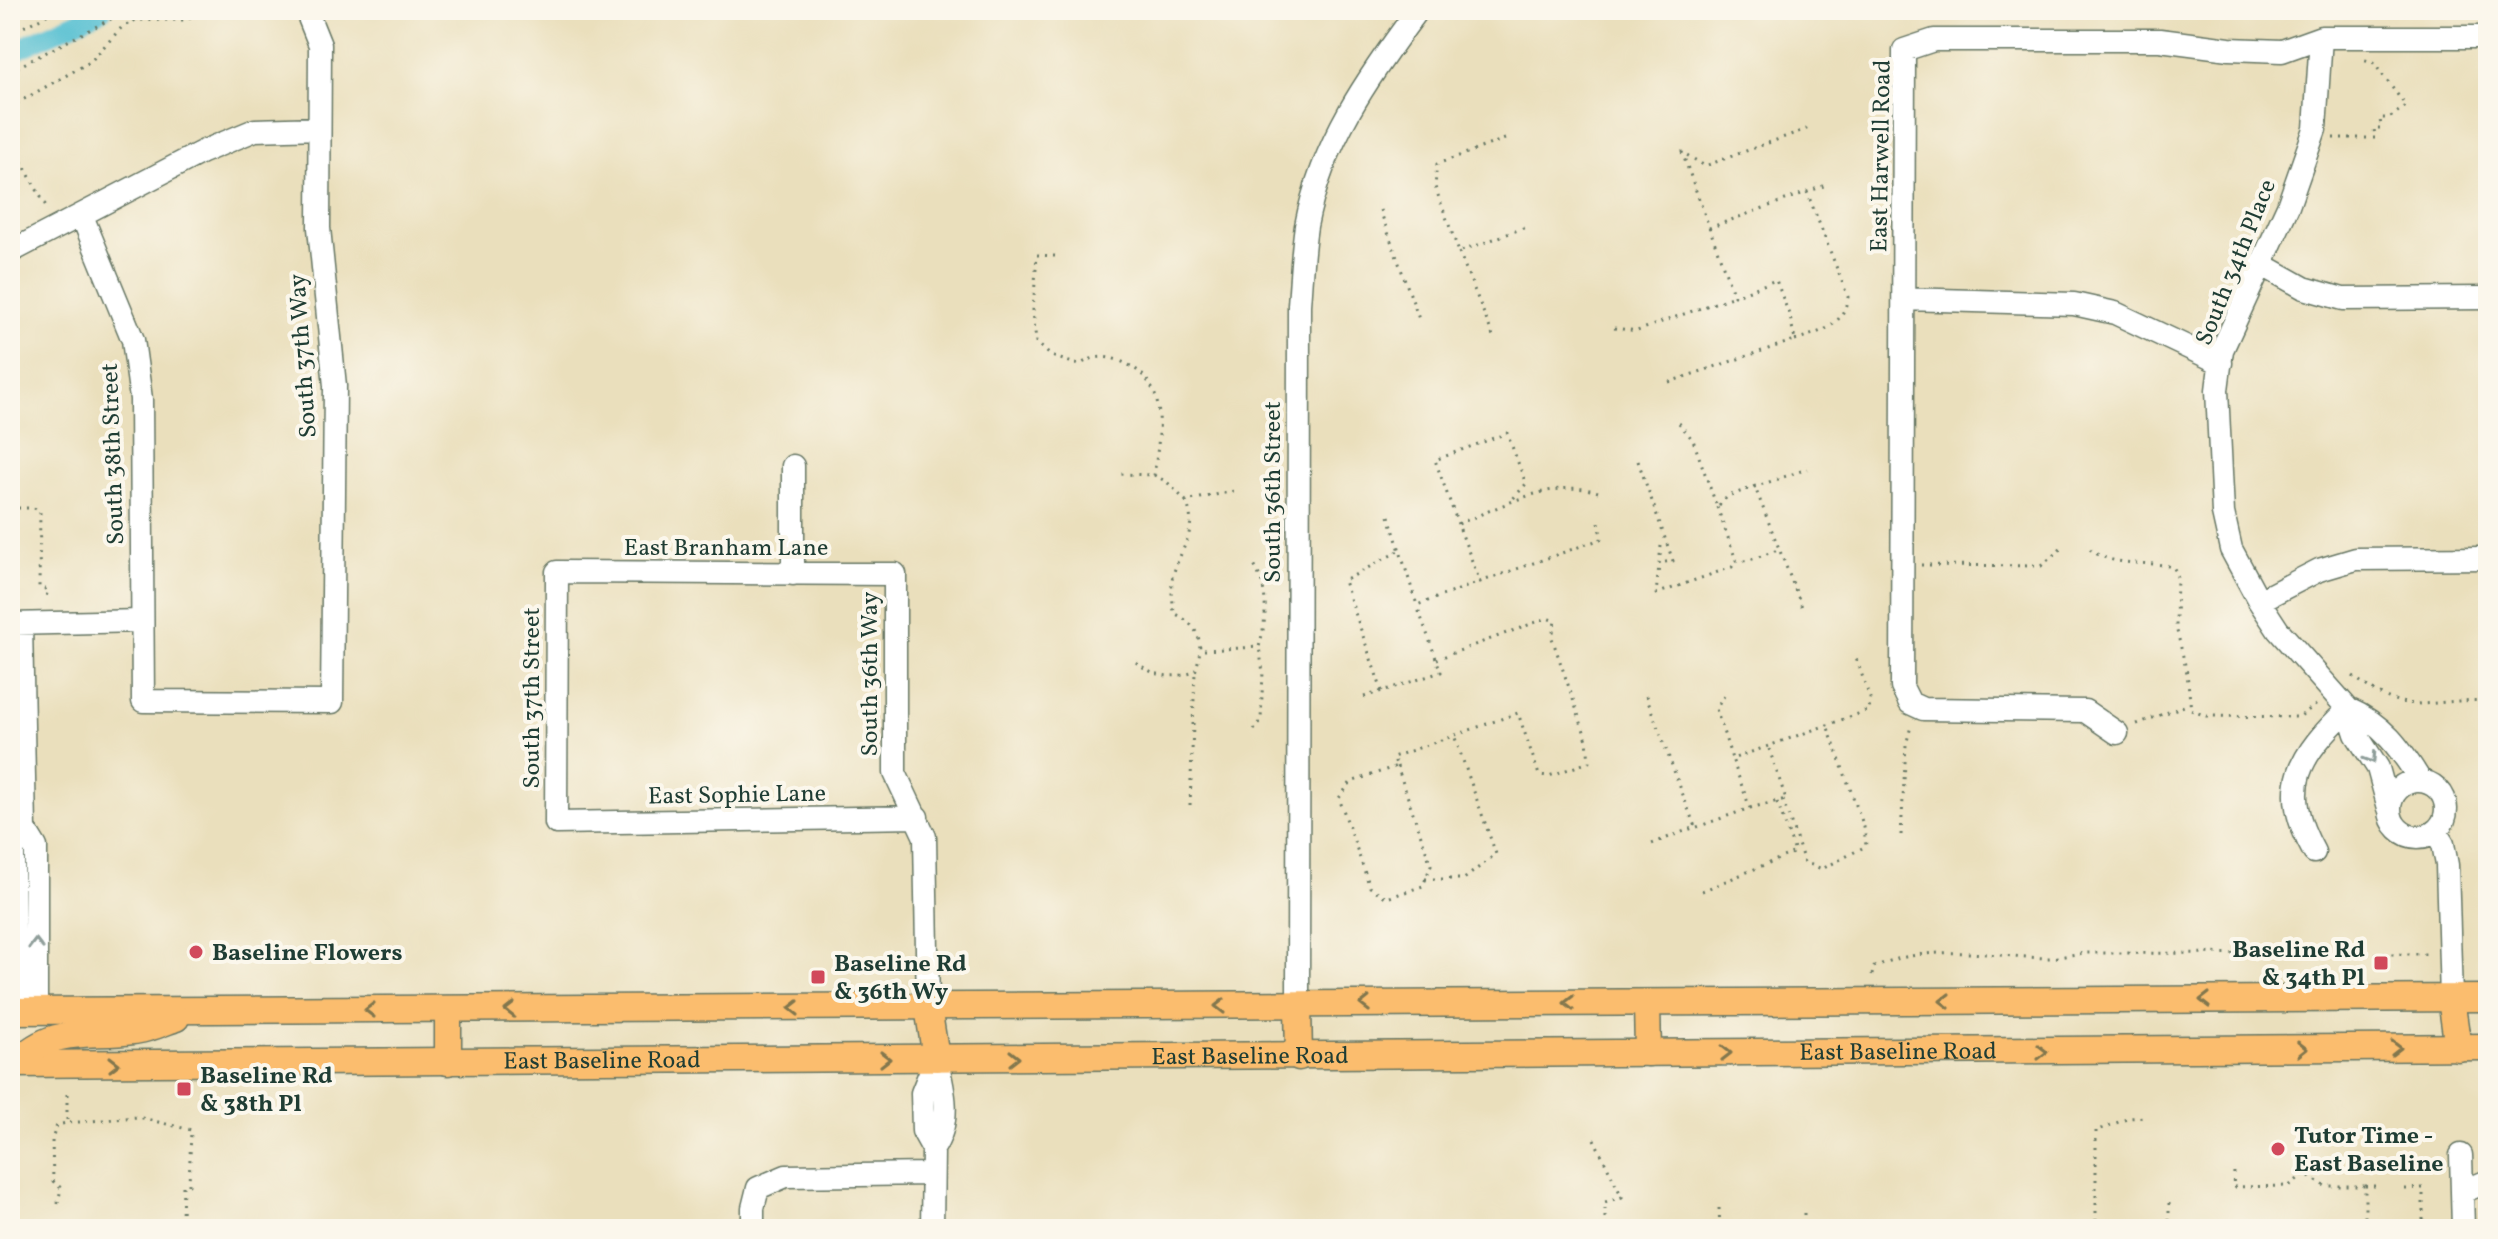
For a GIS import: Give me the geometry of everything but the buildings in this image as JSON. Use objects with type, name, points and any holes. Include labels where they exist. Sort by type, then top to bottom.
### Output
[{"type":"main road","name":"East Baseline Road","points":[[18,1018],[201,1010],[2488,998]]},
{"type":"main road","points":[[2451,999],[2458,1048]]},
{"type":"main road","points":[[1647,1003],[1648,1053]]},
{"type":"main road","points":[[1298,1005],[1299,1057]]},
{"type":"main road","points":[[928,1007],[936,1058]]},
{"type":"main road","points":[[25,1058],[55,1036],[135,1031],[201,1010]]},
{"type":"main road","points":[[448,1010],[448,1062]]},
{"type":"main road","points":[[18,1018],[34,1033],[25,1058]]},
{"type":"main road","name":"East Baseline Road","points":[[25,1058],[448,1062],[2488,1047]]},
{"type":"street","name":"South 37th Way","points":[[143,701],[332,702],[335,386],[319,228],[320,45],[306,10]]},
{"type":"street","name":"South 36th Street","points":[[1298,1005],[1299,305],[1306,227],[1319,175],[1342,122],[1374,68],[1418,10]]},
{"type":"street","name":"East Harwell Road","points":[[2117,733],[2108,723],[2085,711],[1923,709],[1910,703],[1902,687],[1904,50],[1917,43],[1934,40],[2160,40],[2229,49],[2282,51],[2321,37],[2488,37]]},
{"type":"street","name":"South 34th Place","points":[[2321,37],[2315,129],[2288,206],[2222,350],[2217,390],[2223,513],[2231,549],[2259,601],[2278,630],[2348,709],[2356,734],[2378,768],[2394,825],[2401,832],[2418,837],[2435,831],[2446,815],[2443,796],[2438,788],[2420,780],[2390,735],[2369,718],[2348,709]]},
{"type":"street","points":[[10,252],[202,152],[255,130],[318,128]]},
{"type":"street","name":"South 38th Street","points":[[82,216],[133,340],[141,399],[143,701]]},
{"type":"street","points":[[2261,264],[2304,288],[2343,299],[2488,298]]},
{"type":"street","points":[[1905,299],[2074,304],[2115,313],[2221,363]]},
{"type":"street","points":[[793,466],[793,574]]},
{"type":"street","points":[[2259,601],[2319,570],[2356,559],[2488,558]]},
{"type":"street","name":"East Branham Lane","points":[[557,572],[895,574]]},
{"type":"street","name":"South 37th Street","points":[[556,823],[557,572]]},
{"type":"street","name":"South 36th Way","points":[[895,574],[895,773],[925,837],[928,1007]]},
{"type":"street","points":[[18,1018],[25,906],[13,851],[18,829],[15,624],[141,621]]},
{"type":"street","points":[[2314,852],[2302,830],[2297,808],[2301,762],[2317,740],[2348,709]]},
{"type":"street","points":[[2389,808],[2391,799],[2402,785],[2420,780]]},
{"type":"street","name":"East Sophie Lane","points":[[556,823],[917,817]]},
{"type":"street","name":"South 34th Place","points":[[2435,831],[2443,844],[2447,865],[2451,999]]},
{"type":"street","points":[[932,1229],[933,1149],[943,1133],[944,1091],[936,1058]]},
{"type":"street","points":[[2461,1155],[2463,1229]]},
{"type":"street","points":[[753,1229],[753,1208],[758,1188],[786,1176],[932,1174]]},
{"type":"street","points":[[2462,1192],[2488,1181]]},
{"type":"path","points":[[10,34],[56,10]]},
{"type":"path","points":[[10,71],[128,10]]},
{"type":"path","points":[[136,20],[140,10]]},
{"type":"path","points":[[10,107],[90,62],[122,27],[136,20],[184,20],[207,10]]},
{"type":"path","points":[[2333,138],[2375,138],[2374,128],[2381,128],[2380,118],[2389,118],[2406,106],[2373,62],[2358,57]]},
{"type":"path","points":[[1734,296],[1682,152],[1705,166],[1809,128]]},
{"type":"path","points":[[1493,336],[1435,187],[1437,164],[1505,139]]},
{"type":"path","points":[[10,140],[50,213]]},
{"type":"path","points":[[1709,228],[1829,184]]},
{"type":"path","points":[[1669,382],[1834,326],[1845,314],[1848,297],[1807,192]]},
{"type":"path","points":[[1380,210],[1420,322]]},
{"type":"path","points":[[1459,252],[1526,227]]},
{"type":"path","points":[[1055,256],[1037,255],[1033,310],[1036,342],[1051,356],[1079,365],[1092,357],[1110,358],[1134,367],[1147,378],[1157,397],[1162,421],[1154,475]]},
{"type":"path","points":[[1614,328],[1637,331],[1776,280],[1795,340]]},
{"type":"path","points":[[1661,546],[1656,594],[1732,567],[1736,560],[1693,440],[1679,423]]},
{"type":"path","points":[[1480,582],[1435,460],[1507,433],[1526,484],[1508,505]]},
{"type":"path","points":[[1638,461],[1673,561],[1659,563]]},
{"type":"path","points":[[1717,507],[1728,496],[1754,485],[1807,469]]},
{"type":"path","points":[[1117,474],[1154,475],[1167,482],[1186,501],[1192,515],[1191,530],[1171,585],[1174,613],[1186,619],[1198,635],[1203,650],[1195,672],[1190,805]]},
{"type":"path","points":[[1754,485],[1802,607]]},
{"type":"path","points":[[1458,524],[1554,489],[1577,486],[1598,492]]},
{"type":"path","points":[[1186,501],[1239,490]]},
{"type":"path","points":[[10,508],[40,511],[37,575],[39,587],[48,590],[45,600]]},
{"type":"path","points":[[1364,697],[1441,672],[1389,516]]},
{"type":"path","points":[[1417,605],[1601,539],[1599,522]]},
{"type":"path","points":[[1921,565],[2041,566],[2063,547]]},
{"type":"path","points":[[1382,691],[1344,581],[1402,549]]},
{"type":"path","points":[[2090,549],[2110,560],[2163,565],[2177,573],[2176,627],[2187,673],[2191,710],[2206,716],[2299,717],[2316,705]]},
{"type":"path","points":[[1736,560],[1747,561],[1778,550]]},
{"type":"path","points":[[1254,565],[1264,582],[1265,597],[1264,627],[1259,647],[1263,672],[1261,721],[1254,730]]},
{"type":"path","points":[[1397,766],[1351,782],[1339,798],[1370,887],[1387,898],[1423,886],[1431,865],[1397,766],[1393,757],[1518,713],[1539,775],[1549,776],[1589,762],[1587,740],[1552,638],[1555,621],[1547,618],[1437,659]]},
{"type":"path","points":[[1203,650],[1259,647]]},
{"type":"path","points":[[1732,759],[1869,710],[1870,698],[1856,658]]},
{"type":"path","points":[[1136,662],[1167,678],[1195,672]]},
{"type":"path","points":[[2353,676],[2393,703],[2424,706],[2488,701]]},
{"type":"path","points":[[1646,696],[1695,827]]},
{"type":"path","points":[[1724,696],[1716,709],[1750,808]]},
{"type":"path","points":[[2117,733],[2189,704]]},
{"type":"path","points":[[2159,708],[2163,714]]},
{"type":"path","points":[[1783,800],[1804,862],[1822,869],[1866,846],[1864,827],[1827,725]]},
{"type":"path","points":[[1901,835],[1909,730]]},
{"type":"path","points":[[1425,879],[1464,879],[1496,854],[1454,735]]},
{"type":"path","points":[[1649,845],[1750,808],[1786,799],[1768,746]]},
{"type":"path","points":[[1702,891],[1795,852],[1777,802]]},
{"type":"path","points":[[1872,975],[1874,967],[1886,961],[1937,952],[2051,958],[2089,953],[2429,954]]},
{"type":"path","points":[[67,1094],[67,1123]]},
{"type":"path","points":[[58,1203],[61,1188],[53,1181],[52,1139],[57,1125],[138,1117],[191,1130],[191,1171],[189,1185],[183,1186],[182,1217]]},
{"type":"path","points":[[2096,1229],[2096,1131],[2129,1118],[2146,1117]]},
{"type":"path","points":[[1594,1139],[1622,1197],[1605,1202],[1605,1229]]},
{"type":"path","points":[[2234,1172],[2233,1187],[2289,1186],[2304,1174],[2325,1186],[2380,1186]]},
{"type":"path","points":[[2365,1186],[2365,1229]]},
{"type":"path","points":[[2405,1189],[2423,1188],[2423,1229]]},
{"type":"path","points":[[2169,1203],[2169,1229]]},
{"type":"path","points":[[1719,1208],[1720,1229]]},
{"type":"path","points":[[1804,1213],[1804,1229]]},
{"type":"path","points":[[2244,1229],[2260,1229]]},
{"type":"waterway","points":[[10,53],[102,10]]},
{"type":"place","name":"Baseline Flowers","points":[[196,952]]},
{"type":"place","name":"Baseline Rd & 34th Pl","points":[[2381,963]]},
{"type":"place","name":"Baseline Rd & 36th Wy","points":[[818,977]]},
{"type":"place","name":"Baseline Rd & 38th Pl","points":[[184,1089]]},
{"type":"place","name":"Tutor Time - East Baseline","points":[[2278,1149]]}]
